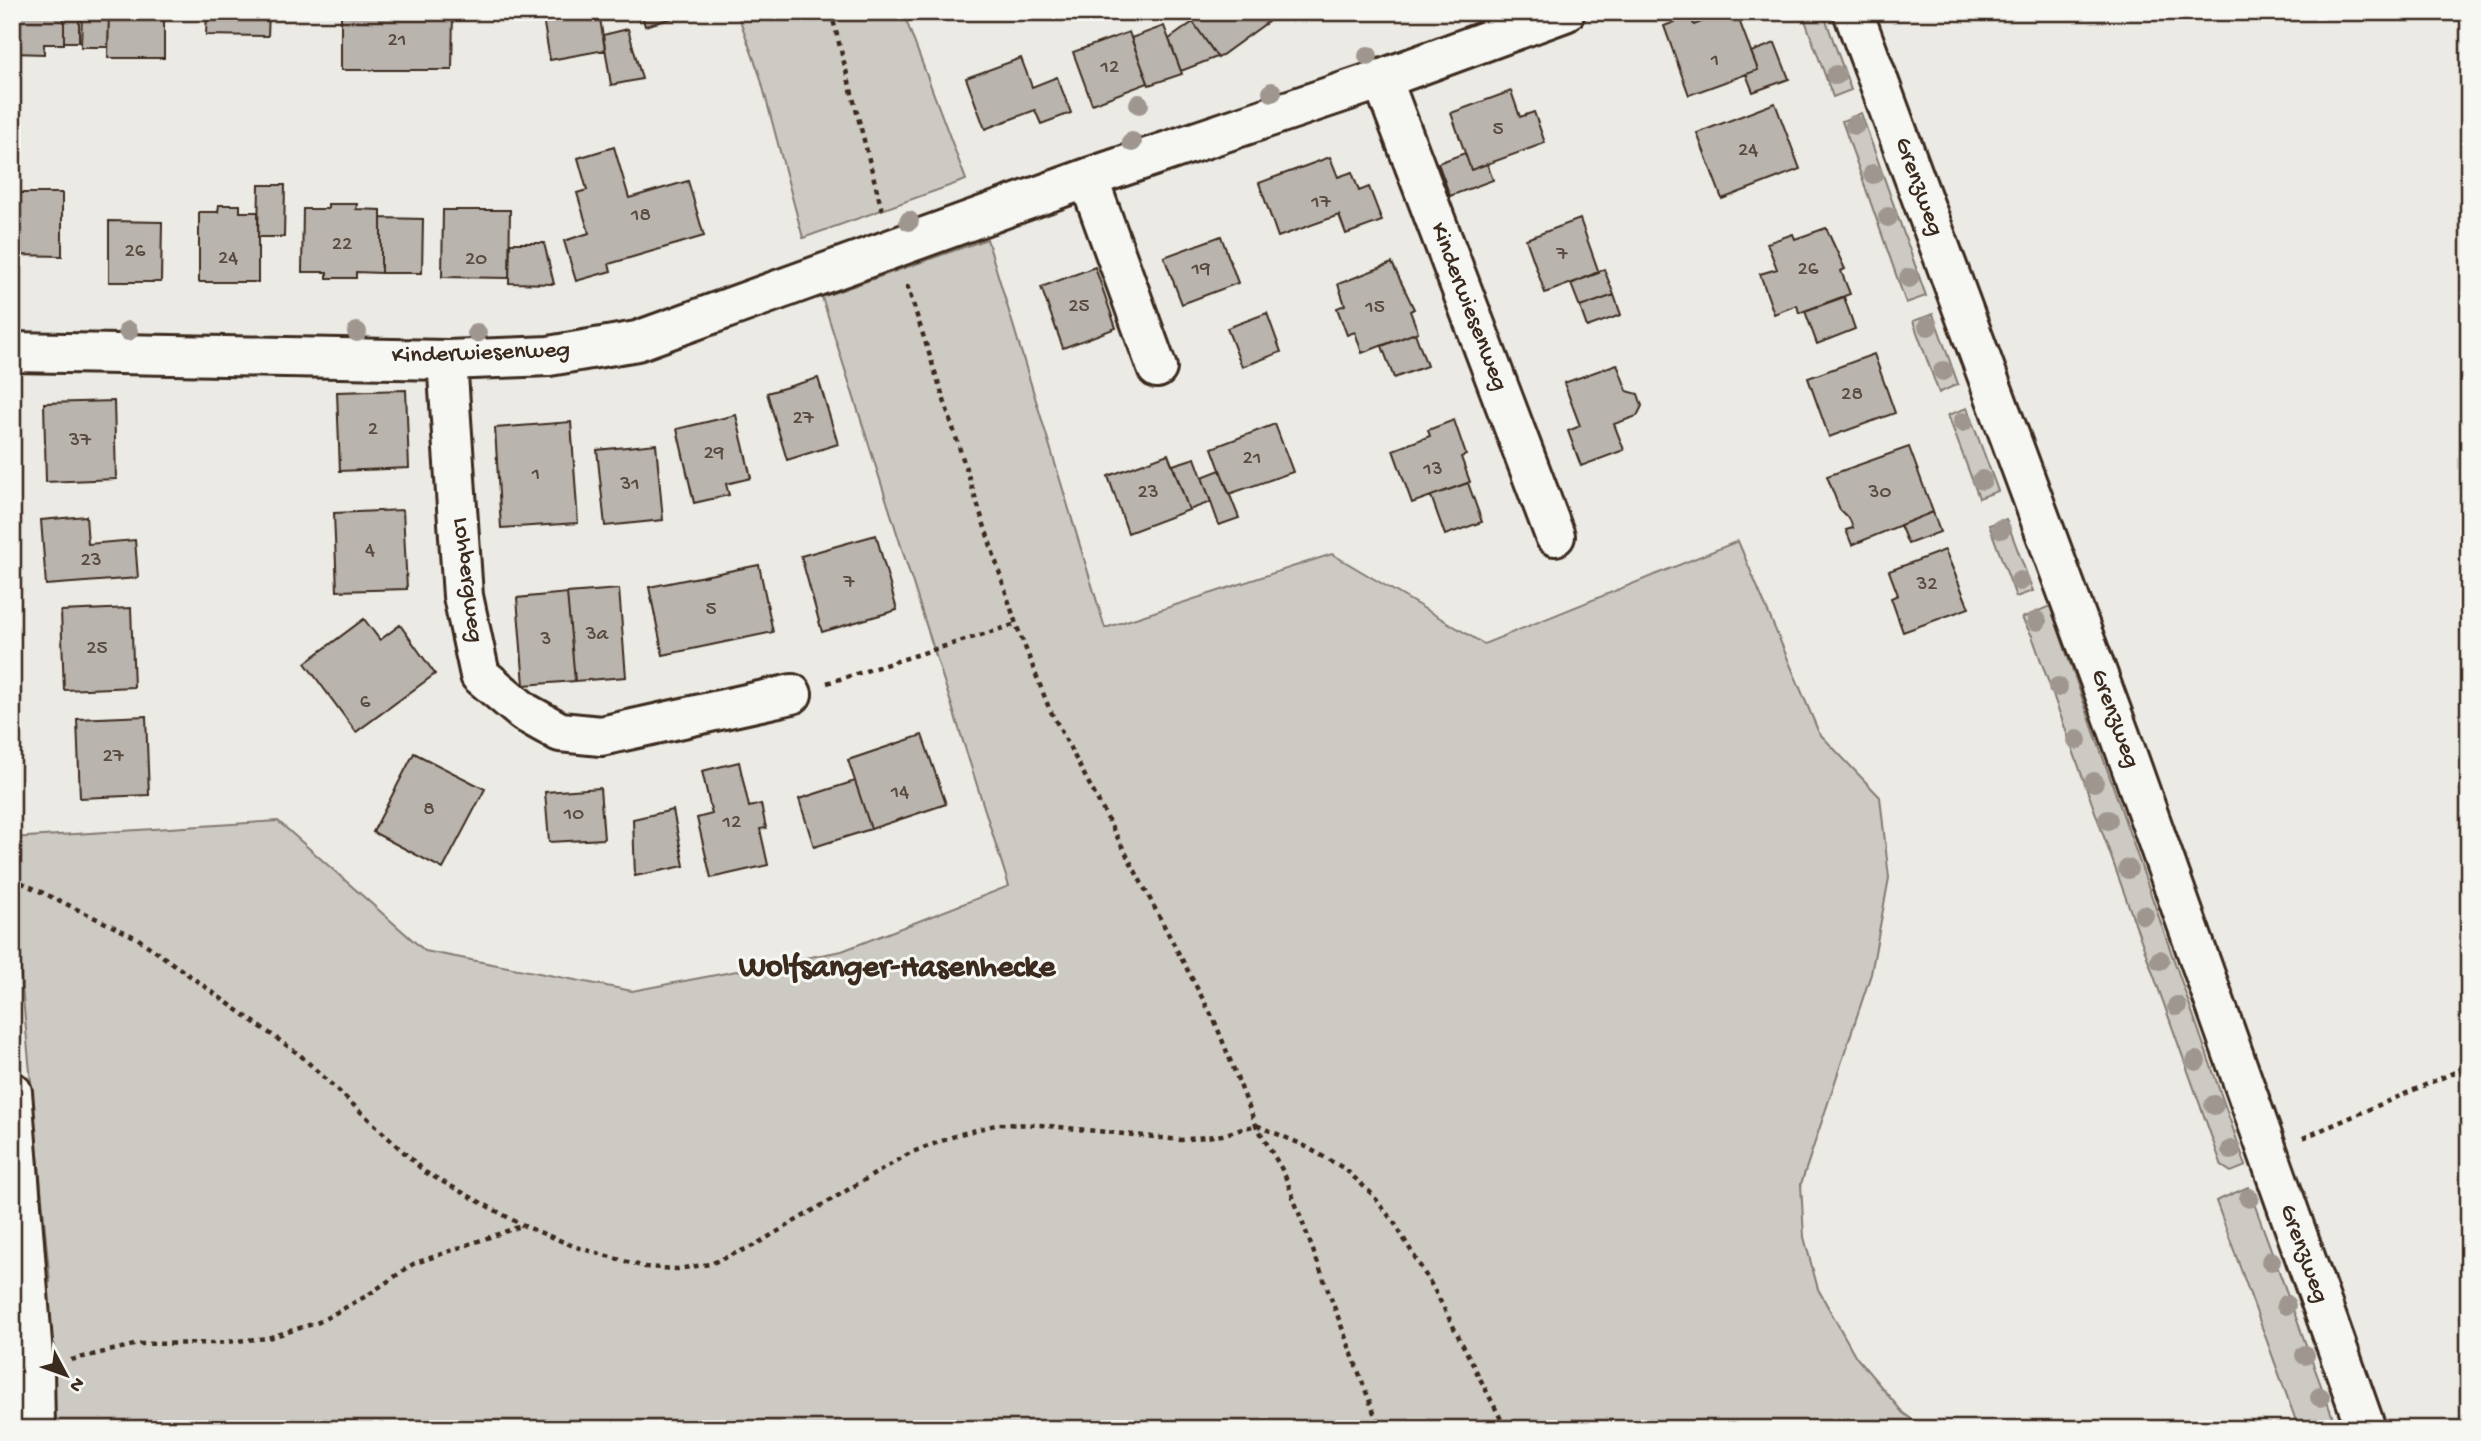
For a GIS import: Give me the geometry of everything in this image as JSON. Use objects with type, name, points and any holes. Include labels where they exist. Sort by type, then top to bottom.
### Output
[{"type":"street","name":"Kinderwiesenweg","points":[[12,352],[447,360],[549,356],[637,341],[1088,178],[1382,79],[1565,12]]},
{"type":"street","name":"Grenzweg","points":[[1853,12],[2117,726],[2266,1154],[2366,1429]]},
{"type":"street","name":"Kinderwiesenweg","points":[[1382,79],[1555,536]]},
{"type":"street","points":[[1088,178],[1157,368]]},
{"type":"street","name":"Lohbergweg","points":[[447,360],[463,596],[480,675],[524,712],[560,732],[601,736],[792,694]]},
{"type":"street","points":[[12,1092],[34,1368],[35,1429]]},
{"type":"path","points":[[831,12],[894,249],[1016,624],[1049,708],[1215,1022],[1256,1125],[1284,1174],[1380,1429]]},
{"type":"path","points":[[792,694],[1016,624]]},
{"type":"path","points":[[12,878],[137,938],[300,1055],[425,1172],[522,1226],[587,1251],[645,1267],[677,1269],[710,1264],[753,1246],[909,1153],[960,1134],[999,1124],[1040,1125],[1181,1140],[1222,1135],[1256,1125],[1301,1144],[1345,1169],[1372,1194],[1395,1223],[1428,1278],[1506,1429]]},
{"type":"path","points":[[2266,1154],[2469,1066]]},
{"type":"path","points":[[34,1368],[138,1344],[216,1343],[268,1338],[319,1322],[368,1295],[413,1264],[522,1226]]},
{"type":"shaded area","points":[[737,12],[903,12],[966,180],[803,238],[760,76]]},
{"type":"shaded area","points":[[1802,12],[1823,12],[1851,90],[1833,97]]},
{"type":"shaded area","points":[[1861,113],[1926,296],[1906,303],[1842,121]]},
{"type":"shaded area","points":[[987,239],[1105,628],[1332,554],[1484,644],[1738,541],[1819,733],[1880,797],[1889,878],[1871,974],[1801,1184],[1804,1237],[1818,1289],[1856,1357],[1903,1413],[1926,1429],[12,1429],[12,1284],[50,1282],[12,883],[12,838],[278,821],[425,951],[632,991],[842,951],[1009,886],[822,297]]},
{"type":"shaded area","points":[[1933,314],[1958,384],[1939,393],[1913,321]]},
{"type":"shaded area","points":[[1967,408],[1998,491],[1979,498],[1948,415]]},
{"type":"shaded area","points":[[2006,519],[2033,591],[2016,597],[1989,525]]},
{"type":"shaded area","points":[[2050,606],[2246,1166],[2231,1172],[2222,1166],[2032,636],[2022,618]]},
{"type":"shaded area","points":[[2248,1187],[2337,1429],[2299,1429],[2216,1201]]},
{"type":"building","points":[[12,12],[64,12],[64,44],[44,44],[44,54],[12,53]]},
{"type":"building","points":[[64,12],[79,12],[79,42],[64,42]]},
{"type":"building","points":[[82,12],[109,12],[108,47],[81,47]]},
{"type":"building","points":[[109,12],[164,12],[164,58],[108,58]]},
{"type":"building","points":[[207,12],[269,12],[268,36],[206,35]]},
{"type":"building","points":[[341,12],[453,12],[452,70],[341,70]]},
{"type":"building","points":[[542,12],[599,12],[605,50],[550,60]]},
{"type":"building","points":[[641,12],[694,12],[645,26]]},
{"type":"building","points":[[1186,12],[1263,12],[1269,21],[1218,58]]},
{"type":"building","points":[[1308,12],[1327,12],[1310,19]]},
{"type":"building","points":[[1726,12],[1736,12],[1758,70],[1689,95],[1664,26],[1690,16],[1694,25]]},
{"type":"building","points":[[1193,22],[1217,57],[1181,71],[1169,39]]},
{"type":"building","points":[[1164,26],[1182,74],[1149,85],[1131,38]]},
{"type":"building","points":[[628,29],[642,79],[611,85],[603,35]]},
{"type":"building","points":[[1129,32],[1148,83],[1092,104],[1073,52]]},
{"type":"building","points":[[1775,43],[1789,79],[1753,92],[1746,74],[1758,70],[1751,52]]},
{"type":"building","points":[[1021,58],[1032,87],[1057,77],[1071,113],[1041,124],[1035,110],[985,129],[966,78]]},
{"type":"building","points":[[1511,91],[1520,117],[1534,112],[1545,143],[1471,170],[1451,113]]},
{"type":"building","points":[[1775,103],[1800,169],[1722,199],[1697,133]]},
{"type":"building","points":[[614,147],[629,198],[688,181],[704,236],[609,264],[611,271],[576,281],[564,241],[589,233],[577,193],[587,190],[578,158]]},
{"type":"building","points":[[1465,153],[1471,170],[1487,164],[1493,180],[1450,196],[1438,163]]},
{"type":"building","points":[[1330,157],[1338,177],[1352,172],[1359,191],[1369,187],[1382,221],[1346,234],[1339,215],[1278,237],[1259,183]]},
{"type":"building","points":[[259,185],[285,185],[284,237],[258,237]]},
{"type":"building","points":[[16,193],[62,193],[62,256],[15,255]]},
{"type":"building","points":[[328,204],[357,204],[356,209],[381,210],[381,273],[356,272],[356,278],[327,278],[327,272],[302,272],[303,209],[328,209]]},
{"type":"building","points":[[219,205],[240,205],[240,212],[258,212],[258,282],[199,282],[199,212],[218,212]]},
{"type":"building","points":[[443,210],[510,210],[509,278],[442,277]]},
{"type":"building","points":[[381,218],[423,219],[422,273],[381,273]]},
{"type":"building","points":[[1580,219],[1599,273],[1545,293],[1526,239]]},
{"type":"building","points":[[109,221],[162,222],[161,282],[109,282]]},
{"type":"building","points":[[1826,228],[1845,269],[1841,271],[1850,294],[1799,313],[1797,305],[1774,314],[1760,274],[1777,269],[1767,243],[1793,234],[1795,239]]},
{"type":"building","points":[[1221,236],[1238,283],[1182,304],[1164,257]]},
{"type":"building","points":[[510,243],[544,243],[554,284],[509,283]]},
{"type":"building","points":[[1392,263],[1414,309],[1410,311],[1418,332],[1362,353],[1355,332],[1347,335],[1337,308],[1345,305],[1338,284]]},
{"type":"building","points":[[1095,267],[1116,328],[1063,348],[1041,287]]},
{"type":"building","points":[[1604,269],[1614,295],[1580,307],[1571,284]]},
{"type":"building","points":[[1614,295],[1621,315],[1587,327],[1580,307]]},
{"type":"building","points":[[1844,297],[1855,329],[1817,344],[1805,311]]},
{"type":"building","points":[[1267,313],[1281,352],[1242,367],[1227,328]]},
{"type":"building","points":[[1415,333],[1427,366],[1394,378],[1382,346]]},
{"type":"building","points":[[1874,354],[1895,413],[1829,437],[1808,378]]},
{"type":"building","points":[[1617,364],[1627,391],[1638,394],[1642,406],[1637,416],[1614,424],[1624,450],[1581,466],[1568,431],[1580,426],[1564,383]]},
{"type":"building","points":[[818,378],[838,444],[787,460],[767,393]]},
{"type":"building","points":[[406,390],[409,468],[340,471],[337,392]]},
{"type":"building","points":[[114,401],[116,479],[46,482],[44,403]]},
{"type":"building","points":[[736,415],[751,478],[726,484],[729,495],[694,503],[677,429]]},
{"type":"building","points":[[1454,420],[1466,455],[1461,457],[1470,482],[1412,503],[1393,450],[1430,436],[1428,430]]},
{"type":"building","points":[[571,422],[578,523],[501,528],[495,428]]},
{"type":"building","points":[[1275,424],[1293,472],[1229,494],[1212,448]]},
{"type":"building","points":[[656,444],[663,520],[605,526],[597,450]]},
{"type":"building","points":[[1909,447],[1933,512],[1852,545],[1846,530],[1853,528],[1850,520],[1840,510],[1827,476]]},
{"type":"building","points":[[1168,454],[1189,510],[1128,533],[1108,476]]},
{"type":"building","points":[[1195,458],[1211,502],[1189,510],[1173,465]]},
{"type":"building","points":[[1220,470],[1239,518],[1219,525],[1202,477]]},
{"type":"building","points":[[1468,483],[1482,522],[1445,535],[1431,496]]},
{"type":"building","points":[[403,510],[407,589],[337,591],[334,513]]},
{"type":"building","points":[[1933,512],[1940,532],[1908,544],[1900,525]]},
{"type":"building","points":[[86,516],[88,544],[135,540],[138,578],[46,585],[41,520]]},
{"type":"building","points":[[876,535],[897,610],[822,632],[801,556]]},
{"type":"building","points":[[1945,550],[1969,608],[1903,632],[1891,598],[1898,595],[1889,571]]},
{"type":"building","points":[[759,565],[773,632],[663,655],[649,587]]},
{"type":"building","points":[[619,589],[626,677],[575,681],[567,593]]},
{"type":"building","points":[[567,593],[575,681],[524,685],[517,598]]},
{"type":"building","points":[[131,608],[134,687],[64,690],[61,611]]},
{"type":"building","points":[[364,619],[380,640],[400,625],[435,674],[356,732],[305,663]]},
{"type":"building","points":[[146,716],[149,795],[80,798],[77,719]]},
{"type":"building","points":[[922,735],[946,804],[871,829],[848,760]]},
{"type":"building","points":[[414,753],[485,789],[443,869],[373,832]]},
{"type":"building","points":[[739,762],[749,807],[761,804],[766,828],[760,829],[768,865],[711,878],[697,818],[712,814],[702,771]]},
{"type":"building","points":[[855,781],[871,829],[814,847],[799,799]]},
{"type":"building","points":[[600,788],[604,839],[549,842],[545,792]]},
{"type":"building","points":[[673,810],[684,866],[635,876],[633,819]]},
{"type":"district","name":"Wolfsanger-Hasenhecke","points":[[897,969]]}]
